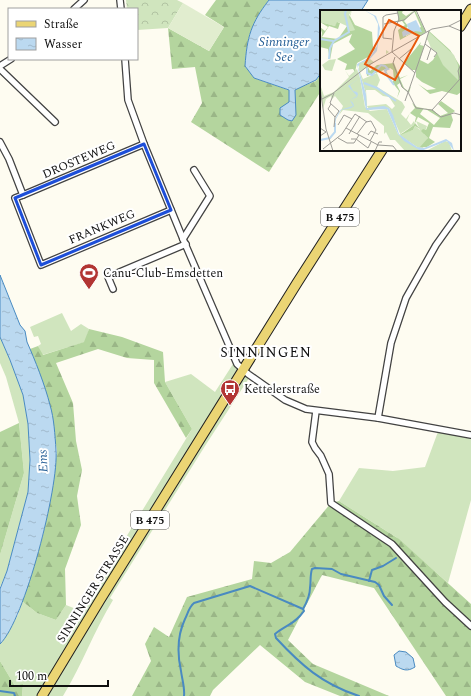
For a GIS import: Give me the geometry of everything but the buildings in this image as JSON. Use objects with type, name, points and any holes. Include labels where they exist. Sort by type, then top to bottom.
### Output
[{"type":"main road","points":[[461,25],[471,10]]},
{"type":"main road","name":"SINNINGER STRASSE","points":[[42,696],[243,370],[381,151]]},
{"type":"street","points":[[75,8],[84,0]]},
{"type":"street","points":[[10,60],[0,68],[55,122]]},
{"type":"street","points":[[125,60],[128,100],[144,144],[184,242],[237,364],[285,400],[306,409],[378,418],[471,435]]},
{"type":"street","points":[[0,142],[9,159],[23,195]]},
{"type":"street","name":"DROSTEWEG","points":[[23,195],[144,144]]},
{"type":"street","points":[[113,289],[108,277],[184,242],[210,196],[194,170]]},
{"type":"street","name":"FRANKWEG","points":[[23,195],[15,198],[41,265],[171,210]]},
{"type":"street","points":[[378,418],[391,343],[406,298],[436,245],[456,216]]},
{"type":"street","points":[[316,411],[312,442],[321,456],[329,474],[332,503],[392,544],[445,602],[471,626]]},
{"type":"highlighted area","points":[[144,144],[171,210],[41,265],[15,198]]},
{"type":"green space","points":[[126,0],[177,0],[183,3],[168,28],[138,30],[138,8],[127,8]]},
{"type":"green space","points":[[216,0],[269,0],[258,16],[251,31],[247,47],[245,66],[254,78],[291,91],[316,81],[320,75],[320,93],[269,172],[191,122],[202,103],[195,67],[172,69],[168,28],[209,51],[224,27],[205,15]]},
{"type":"green space","points":[[183,3],[224,27],[209,51],[168,28]]},
{"type":"green space","points":[[62,313],[71,331],[81,324],[89,329],[85,342],[42,355],[38,346],[41,344],[38,336],[34,337],[30,327]]},
{"type":"green space","points":[[89,329],[122,337],[163,352],[165,382],[192,429],[186,438],[154,383],[154,360],[127,358],[98,349],[56,363],[73,403],[76,441],[82,470],[77,496],[81,525],[65,569],[66,605],[56,620],[37,613],[22,601],[43,535],[53,485],[57,451],[50,405],[30,349],[38,346],[43,355],[84,342]]},
{"type":"green space","points":[[0,337],[23,395],[28,424],[30,460],[28,492],[7,571],[0,587],[0,555],[24,473],[19,423],[6,377],[0,363]]},
{"type":"green space","points":[[233,364],[237,364],[251,375],[110,598],[113,600],[63,696],[22,696],[23,685],[15,686],[0,661],[0,644],[18,615],[22,601],[37,613],[56,620],[66,605],[81,611],[192,429],[165,382],[191,374],[215,392]]},
{"type":"green space","points":[[19,423],[24,473],[0,555],[0,432]]},
{"type":"green space","points":[[439,429],[471,435],[471,500],[448,583],[396,537],[339,501],[359,468],[393,471],[425,467]]},
{"type":"green space","points":[[339,501],[399,539],[471,604],[471,696],[446,696],[374,588],[322,575],[288,640],[313,664],[389,696],[340,696],[305,682],[260,645],[213,690],[210,696],[132,696],[151,661],[145,644],[154,627],[169,637],[187,597],[252,579],[254,561],[271,563],[290,552],[331,503]]},
{"type":"green space","points":[[0,661],[15,686],[23,684],[22,696],[0,696]]},
{"type":"water","name":"Sinninger See","points":[[269,0],[368,0],[362,10],[320,10],[320,74],[316,80],[295,90],[296,115],[292,121],[280,115],[280,108],[289,102],[289,90],[254,78],[245,66],[247,47],[251,31]]},
{"type":"water","name":"Ems","points":[[0,275],[20,325],[25,331],[27,342],[45,389],[52,415],[56,450],[52,492],[38,552],[20,609],[10,630],[0,644],[0,589],[7,571],[28,492],[30,460],[28,424],[23,395],[0,337]]},
{"type":"water","points":[[399,651],[406,652],[413,658],[415,667],[410,670],[405,670],[396,666],[394,655]]},
{"type":"waterway","points":[[369,581],[372,570],[383,566],[396,558]]},
{"type":"waterway","points":[[303,609],[309,594],[312,569],[315,568],[332,569],[341,574],[375,582],[379,585],[384,596],[392,605]]},
{"type":"waterway","points":[[184,696],[178,645],[182,625],[190,608],[194,603],[250,586],[303,609],[304,611],[294,622],[275,634],[276,638],[294,657],[313,673],[334,686],[359,696]]},
{"type":"waterway","points":[[0,691],[14,693],[15,696]]},
{"type":"place","name":"Canu-Club-Emsdetten","points":[[89,290]]},
{"type":"place","name":"Kettelerstraße","points":[[230,406]]},
{"type":"district","name":"SINNINGEN","points":[[266,352]]}]
